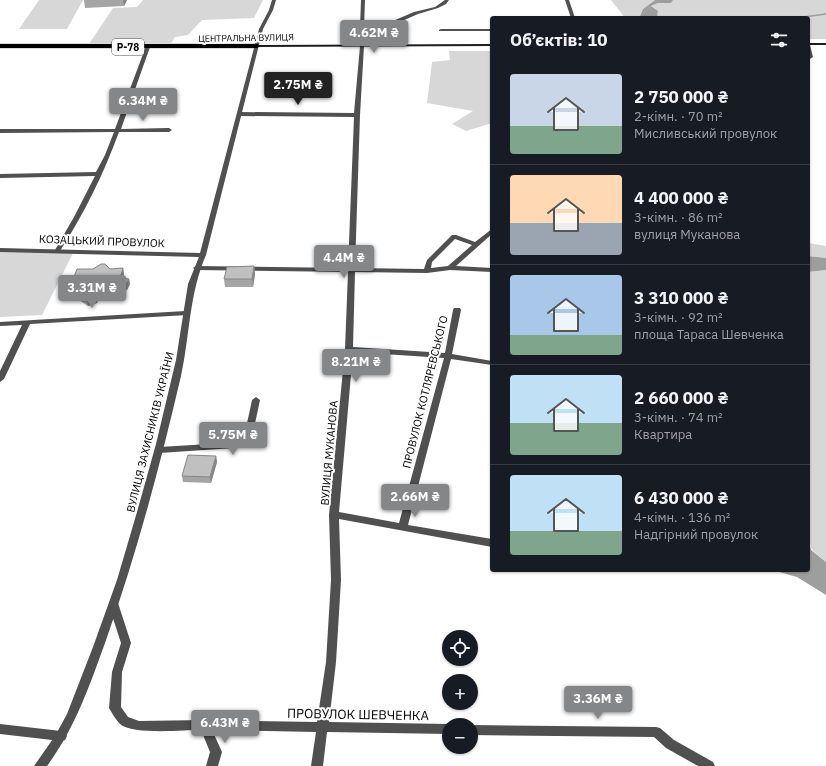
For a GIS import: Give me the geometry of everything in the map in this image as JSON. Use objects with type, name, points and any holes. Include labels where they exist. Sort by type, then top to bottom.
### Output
[{"type":"main road","points":[[810,45],[826,44]]},
{"type":"main road","name":"ЦЕНТРАЛЬНА ВУЛИЦЯ","points":[[0,46],[148,47],[490,45]]},
{"type":"street","name":"ВУЛИЦЯ ЗАХИСНИКІВ УКРАЇНИ","points":[[40,766],[61,736],[87,676],[114,606],[159,450],[179,368],[185,313],[196,268],[203,255],[261,29],[271,10],[274,0]]},
{"type":"street","name":"ВУЛИЦЯ МУКАНОВА","points":[[317,766],[321,727],[331,662],[336,580],[334,514],[349,349],[357,115],[362,46],[366,34],[362,28],[363,0]]},
{"type":"street","points":[[366,34],[378,31],[400,19],[438,7],[444,4],[447,0]]},
{"type":"street","points":[[566,0],[572,16]]},
{"type":"street","points":[[441,30],[490,30]]},
{"type":"street","points":[[58,250],[99,174],[148,47]]},
{"type":"street","points":[[240,114],[357,115]]},
{"type":"street","points":[[0,130],[169,130]]},
{"type":"street","points":[[0,176],[99,174]]},
{"type":"street","points":[[450,268],[490,233]]},
{"type":"street","points":[[427,271],[429,261],[454,236],[477,245]]},
{"type":"street","name":"КОЗАЦЬКИЙ ПРОВУЛОК","points":[[0,250],[58,250],[148,255],[203,255]]},
{"type":"street","points":[[196,268],[427,271],[450,268],[490,270]]},
{"type":"street","name":"ПРОВУЛОК КОТЛЯРЕВСЬКОГО","points":[[403,526],[448,356],[457,310]]},
{"type":"street","points":[[0,324],[185,313]]},
{"type":"street","points":[[0,380],[27,323]]},
{"type":"street","points":[[349,349],[448,356],[490,363]]},
{"type":"street","points":[[159,450],[247,445],[256,400]]},
{"type":"street","points":[[334,514],[490,543]]},
{"type":"street","name":"ПРОВУЛОК ШЕВЧЕНКА","points":[[114,606],[126,643],[117,672],[116,708],[124,721],[139,726],[204,725],[442,729]]},
{"type":"street","points":[[204,725],[216,752],[212,766]]},
{"type":"street","points":[[0,729],[61,736]]},
{"type":"street","points":[[478,730],[656,732],[670,744],[709,766]]},
{"type":"shaded area","points":[[39,0],[83,0],[67,29],[19,29]]},
{"type":"shaded area","points":[[143,0],[263,0],[254,18],[202,20],[188,35],[175,37],[170,45],[89,44],[113,8],[137,7]]},
{"type":"shaded area","points":[[611,0],[655,0],[643,9],[640,16],[623,16]]},
{"type":"shaded area","points":[[655,0],[673,0],[671,3],[658,3],[651,6],[658,11],[657,16],[640,16],[643,9]]},
{"type":"shaded area","points":[[672,0],[826,0],[826,39],[810,39],[810,16],[657,16],[658,11],[651,6],[658,3],[671,3]]},
{"type":"shaded area","points":[[449,51],[490,51],[490,124],[466,131],[452,124],[473,111],[427,103],[432,62],[450,60]]},
{"type":"shaded area","points":[[810,243],[826,246],[826,258],[810,256]]},
{"type":"shaded area","points":[[0,250],[74,251],[42,315],[0,317]]},
{"type":"shaded area","points":[[810,256],[826,258],[826,270],[810,272]]},
{"type":"shaded area","points":[[826,270],[826,562],[812,550],[810,544],[810,272]]},
{"type":"shaded area","points":[[810,546],[811,550],[826,562],[826,595],[797,577],[779,572],[810,572]]},
{"type":"building","points":[[101,264],[105,264],[110,269],[123,268],[120,278],[129,279],[126,284],[117,287],[115,294],[97,294],[96,298],[87,301],[77,294],[67,295],[69,292],[62,284],[63,281],[74,277],[77,269],[93,269]]},
{"type":"building","points":[[254,266],[252,279],[224,279],[227,267]]},
{"type":"building","points":[[188,455],[216,456],[210,477],[182,476]]},
{"type":"waterway","points":[[810,16],[826,14]]}]
